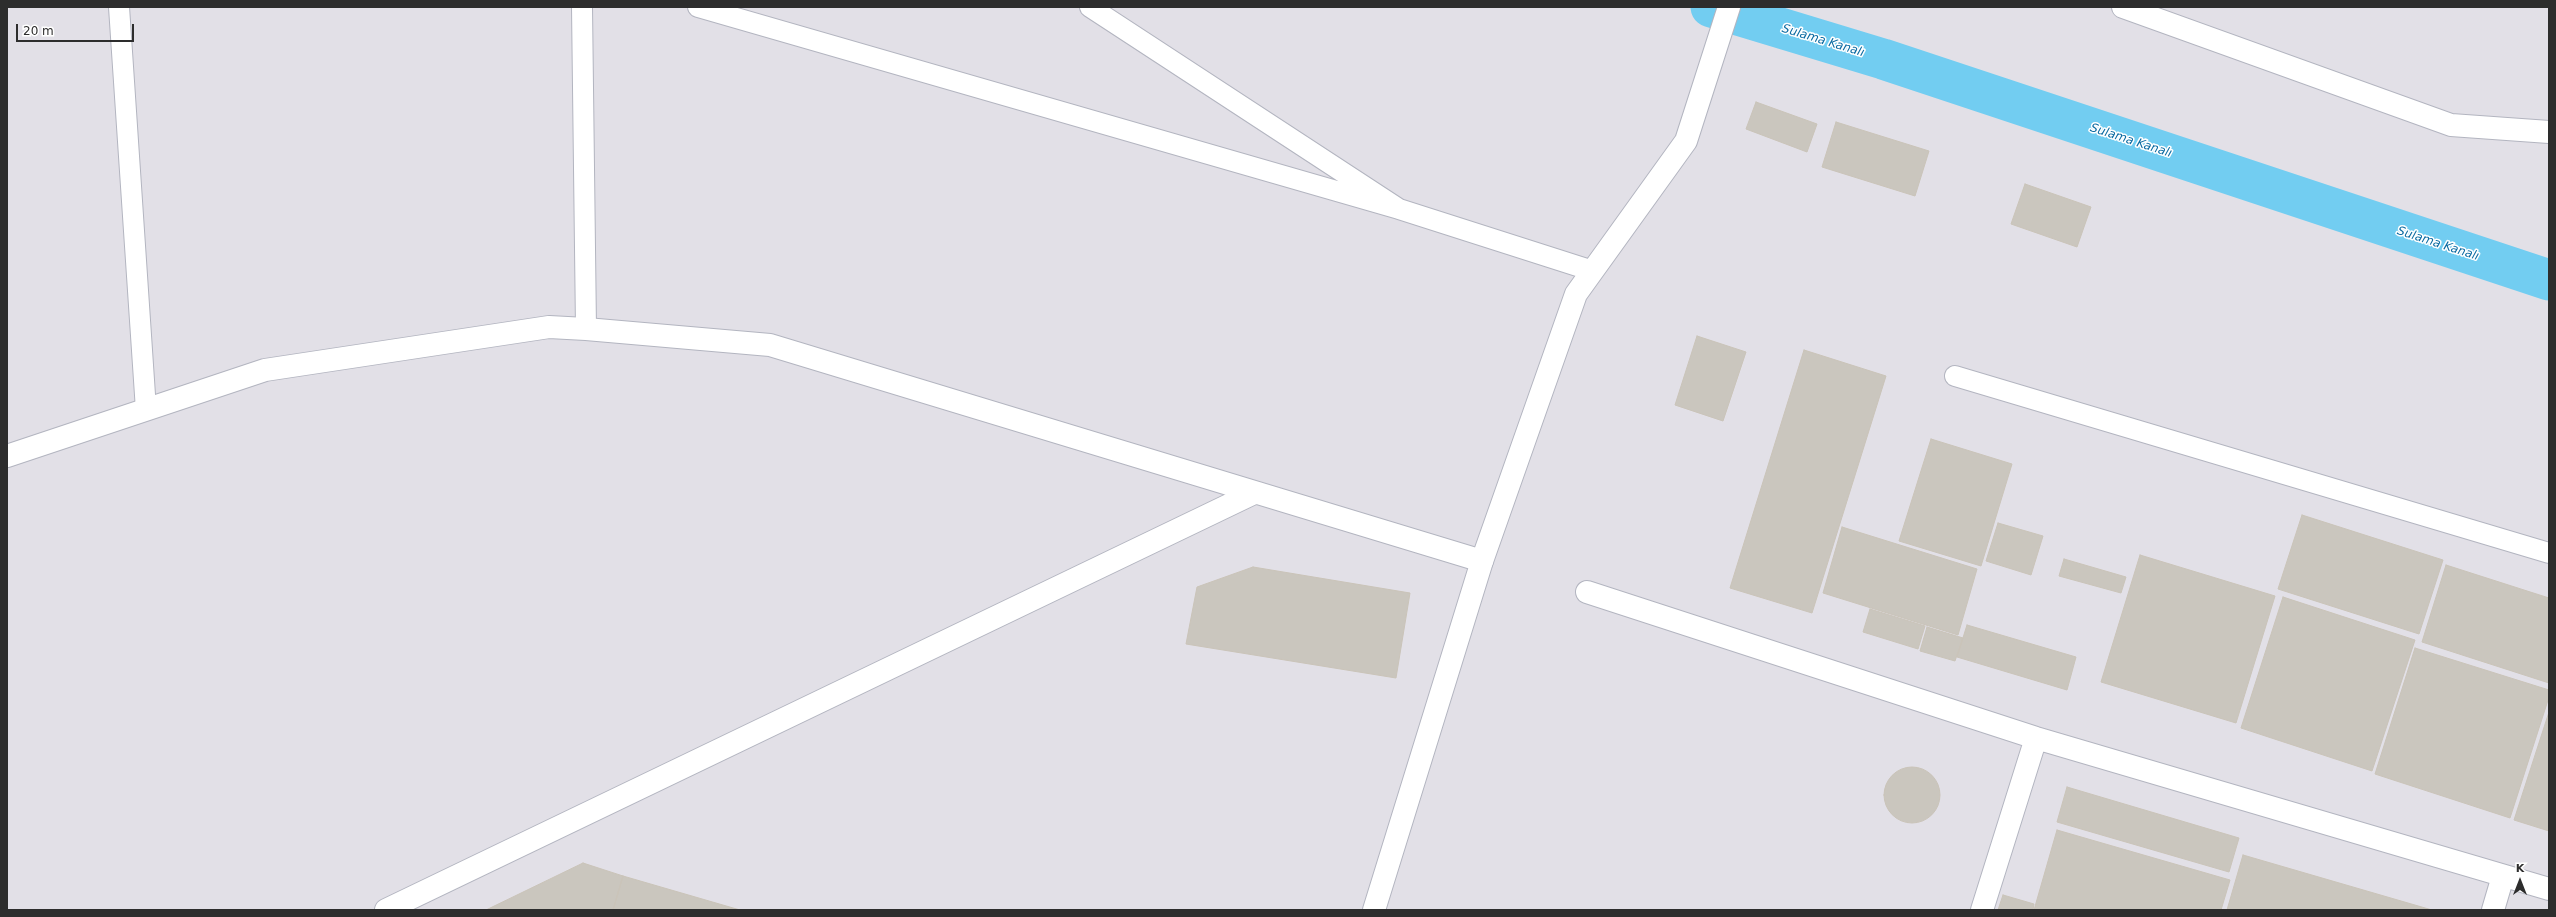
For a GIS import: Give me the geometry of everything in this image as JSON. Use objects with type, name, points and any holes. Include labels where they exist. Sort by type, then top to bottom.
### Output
[{"type":"street","points":[[1374,910],[1482,561],[1576,294],[1686,141],[1729,7]]},
{"type":"street","points":[[2123,7],[2451,125],[2549,132]]},
{"type":"street","points":[[7,456],[265,370],[549,327],[586,329],[770,345],[1482,561]]},
{"type":"street","points":[[386,910],[1254,493]]},
{"type":"street","points":[[1587,592],[2036,738],[2549,889]]},
{"type":"street","points":[[1982,910],[2036,738]]},
{"type":"street","points":[[2493,910],[2503,876]]},
{"type":"lane","points":[[119,7],[146,410]]},
{"type":"lane","points":[[582,7],[586,329]]},
{"type":"lane","points":[[698,7],[1399,209],[1592,271]]},
{"type":"lane","points":[[1090,7],[1399,209]]},
{"type":"lane","points":[[1955,376],[2549,553]]},
{"type":"shaded area","points":[[7,7],[2549,7],[2549,910],[7,910]]},
{"type":"building","points":[[1756,102],[1817,124],[1807,152],[1746,129]]},
{"type":"building","points":[[1836,122],[1929,151],[1915,196],[1822,167]]},
{"type":"building","points":[[2025,184],[2091,207],[2077,247],[2011,224]]},
{"type":"building","points":[[1697,336],[1746,352],[1723,421],[1675,405]]},
{"type":"building","points":[[1804,350],[1886,376],[1812,613],[1730,588]]},
{"type":"building","points":[[1931,439],[2012,464],[1981,566],[1899,541]]},
{"type":"building","points":[[2302,515],[2443,560],[2419,634],[2278,589]]},
{"type":"building","points":[[1998,523],[2043,536],[2031,575],[1986,561]]},
{"type":"building","points":[[1842,527],[1977,569],[1958,635],[1823,593]]},
{"type":"building","points":[[2140,555],[2275,596],[2236,723],[2101,682]]},
{"type":"building","points":[[2064,559],[2126,577],[2121,593],[2059,576]]},
{"type":"building","points":[[2446,565],[2549,598],[2549,683],[2422,642]]},
{"type":"building","points":[[1253,567],[1410,593],[1396,678],[1186,644],[1197,587]]},
{"type":"building","points":[[2283,597],[2415,640],[2372,771],[2241,728]]},
{"type":"building","points":[[1870,609],[1925,626],[1918,649],[1863,632]]},
{"type":"building","points":[[1967,625],[2076,657],[2067,690],[1957,657]]},
{"type":"building","points":[[1927,627],[1963,638],[1955,661],[1920,651]]},
{"type":"building","points":[[2415,648],[2549,690],[2549,697],[2510,818],[2375,774]]},
{"type":"building","points":[[2549,712],[2549,831],[2514,820]]},
{"type":"building","points":[[1912,767],[1923,769],[1932,775],[1938,784],[1940,795],[1938,806],[1932,815],[1923,821],[1912,823],[1901,821],[1892,815],[1886,806],[1884,795],[1886,784],[1892,775],[1901,769]]},
{"type":"building","points":[[2067,787],[2239,838],[2229,872],[2057,822]]},
{"type":"building","points":[[2057,830],[2230,880],[2221,910],[2034,910]]},
{"type":"building","points":[[2243,855],[2432,910],[2227,910]]},
{"type":"building","points":[[583,863],[623,876],[613,910],[486,910]]},
{"type":"building","points":[[623,876],[740,910],[613,910]]},
{"type":"building","points":[[2003,895],[2034,904],[2033,910],[1998,910]]},
{"type":"waterway","name":"Sulama Kanalı","points":[[1711,7],[1883,59],[2549,280]]}]
